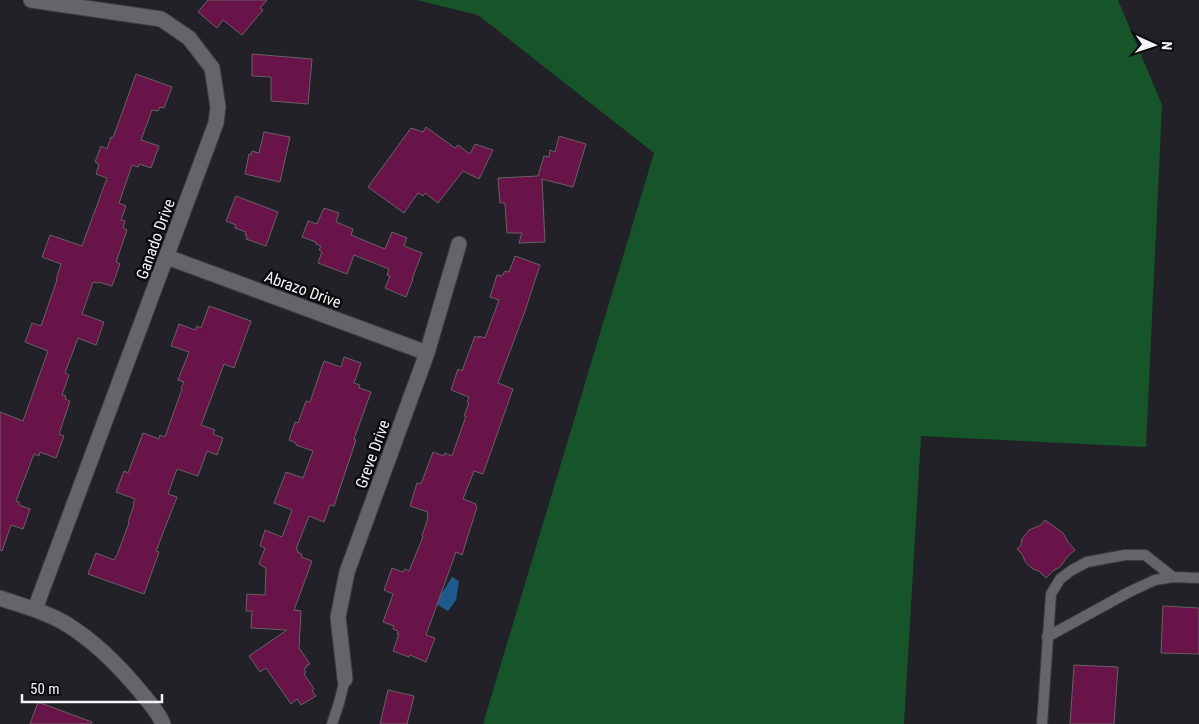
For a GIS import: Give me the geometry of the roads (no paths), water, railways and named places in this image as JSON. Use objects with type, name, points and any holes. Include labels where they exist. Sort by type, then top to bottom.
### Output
[{"type":"street","name":"Ganado Drive","points":[[31,0],[161,19],[189,38],[212,68],[218,107],[216,123],[35,609]]},
{"type":"street","name":"Greve Drive","points":[[345,679],[338,617],[347,572],[427,353],[459,244]]},
{"type":"street","name":"Abrazo Drive","points":[[166,258],[427,353]]},
{"type":"street","points":[[0,598],[35,609],[67,625],[100,649],[130,680],[159,714],[164,724]]},
{"type":"lane","points":[[1042,724],[1051,594],[1060,579],[1087,562],[1125,555],[1144,555],[1173,577]]},
{"type":"lane","points":[[1047,637],[1129,592],[1155,580],[1173,577],[1199,578]]},
{"type":"lane","points":[[332,724],[340,703],[345,679]]},
{"type":"water","points":[[452,577],[459,581],[456,600],[448,611],[436,604],[436,599]]}]
